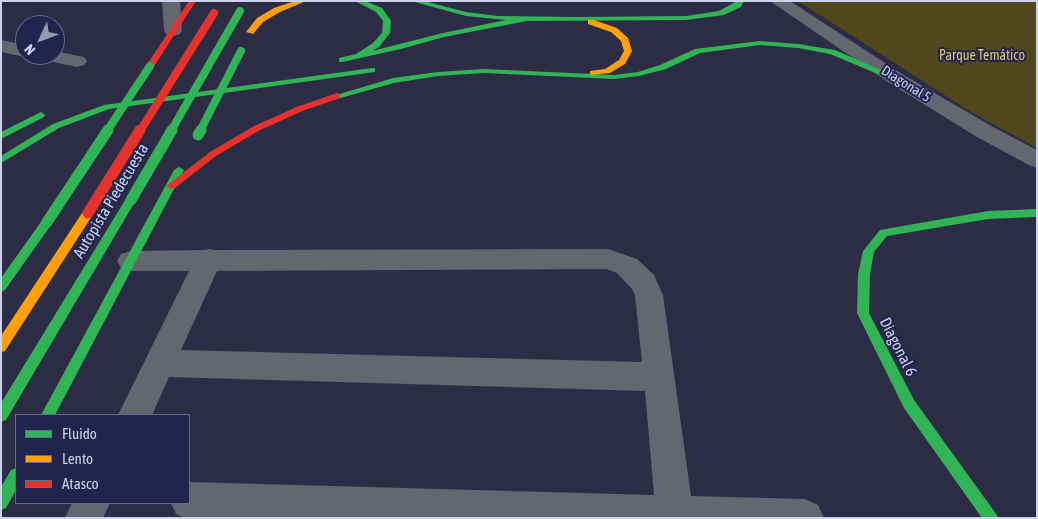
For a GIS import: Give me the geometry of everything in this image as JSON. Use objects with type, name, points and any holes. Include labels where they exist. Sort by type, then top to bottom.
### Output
[{"type":"main road","points":[[1,287],[47,222],[193,1]]},
{"type":"main road","name":"Autopista Piedecuesta","points":[[1,347],[88,213],[221,1]]},
{"type":"main road","points":[[195,139],[268,1]]},
{"type":"main road","points":[[250,32],[260,20],[277,10],[303,1]]},
{"type":"main road","points":[[358,1],[379,10],[387,21],[386,33],[376,46],[358,56]]},
{"type":"main road","points":[[414,1],[466,14],[524,19],[686,18],[721,13],[742,1]]},
{"type":"main road","name":"Autopista Piedecuesta","points":[[1,416],[131,200],[243,6]]},
{"type":"main road","points":[[329,63],[443,35],[524,19]]},
{"type":"main road","points":[[577,19],[598,23],[614,30],[625,40],[628,51],[622,62],[607,71],[586,75]]},
{"type":"main road","points":[[171,186],[213,154],[257,128],[302,108],[347,92],[393,81],[438,74],[484,71],[614,77],[639,74],[663,68],[698,51],[760,43],[798,46],[832,52],[895,78]]},
{"type":"main road","points":[[420,65],[477,65],[530,73]]},
{"type":"main road","points":[[1,160],[56,126],[107,107],[383,69]]},
{"type":"main road","points":[[119,90],[246,74]]},
{"type":"main road","points":[[1,136],[54,110]]},
{"type":"main road","points":[[49,414],[184,160]]},
{"type":"main road","name":"Diagonal 6","points":[[991,518],[909,404],[863,313],[864,274],[869,251],[884,234],[988,216],[1037,214]]},
{"type":"main road","points":[[1,270],[19,261]]},
{"type":"main road","points":[[1,503],[15,477]]},
{"type":"street","points":[[172,1],[173,30]]},
{"type":"street","name":"Diagonal 5","points":[[778,1],[895,78],[985,132],[1037,160]]},
{"type":"street","points":[[1,46],[15,49]]},
{"type":"street","points":[[65,59],[77,61]]},
{"type":"street","points":[[135,414],[210,259]]},
{"type":"street","points":[[131,261],[210,259],[608,259],[627,266],[644,283],[649,295],[660,377],[674,516]]},
{"type":"street","points":[[160,363],[660,377]]},
{"type":"street","points":[[190,502],[805,518]]},
{"type":"street","points":[[84,518],[91,504]]},
{"type":"green space","name":"Parque Temático","points":[[798,1],[1037,1],[1037,148],[971,112]]},
{"type":"traffic: fast","points":[[358,1],[379,10],[387,21],[386,33],[376,45],[360,55]]},
{"type":"traffic: fast","points":[[414,1],[466,14],[498,18],[577,19],[686,18],[721,13],[738,5],[741,1]]},
{"type":"traffic: fast","points":[[131,200],[240,11]]},
{"type":"traffic: fast","points":[[342,60],[401,47],[443,35],[524,19]]},
{"type":"traffic: fast","points":[[337,96],[393,81],[438,74],[484,71],[614,77],[639,74],[663,67],[698,51],[760,43],[798,46],[832,52],[895,78]]},
{"type":"traffic: fast","points":[[198,135],[241,51]]},
{"type":"traffic: fast","points":[[47,222],[150,66]]},
{"type":"traffic: fast","points":[[1,160],[56,126],[107,107],[372,70]]},
{"type":"traffic: fast","points":[[1,136],[41,115]]},
{"type":"traffic: fast","points":[[49,414],[179,170]]},
{"type":"traffic: fast","points":[[1,416],[131,200]]},
{"type":"traffic: fast","points":[[991,518],[909,404],[863,313],[864,274],[869,251],[884,233],[988,215],[1037,213]]},
{"type":"traffic: fast","points":[[1,287],[47,222]]},
{"type":"traffic: fast","points":[[1,503],[15,477]]},
{"type":"traffic: slow","points":[[250,32],[260,20],[277,10],[303,1]]},
{"type":"traffic: slow","points":[[591,22],[614,30],[625,40],[628,51],[622,62],[607,71],[593,73]]},
{"type":"traffic: slow","points":[[1,347],[88,213]]},
{"type":"traffic: jam","points":[[150,66],[193,1]]},
{"type":"traffic: jam","points":[[88,213],[214,13]]},
{"type":"traffic: jam","points":[[171,186],[213,154],[257,128],[302,108],[337,96]]}]
